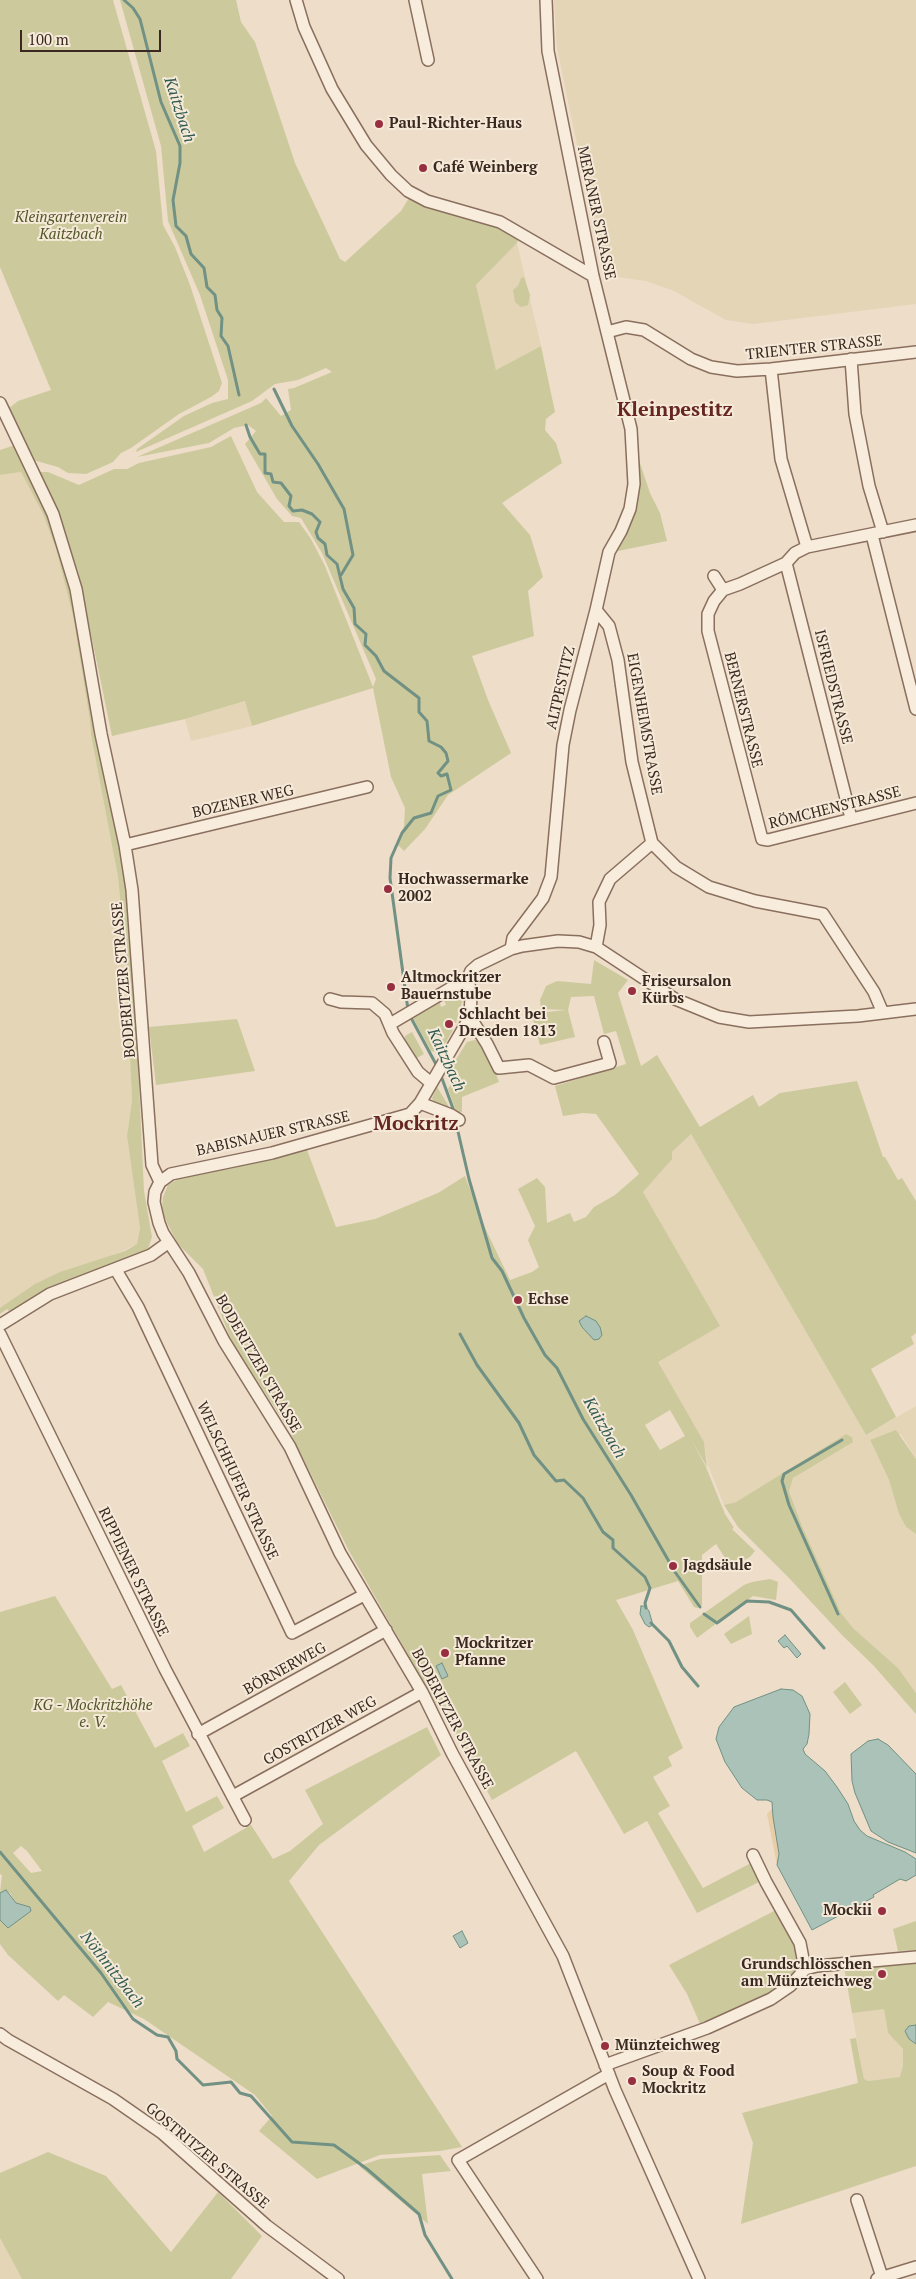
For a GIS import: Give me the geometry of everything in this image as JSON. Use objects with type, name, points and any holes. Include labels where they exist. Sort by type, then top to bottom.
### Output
[{"type":"street","points":[[296,0],[304,27],[336,96],[366,145],[391,176],[408,191],[427,201],[500,222],[593,276]]},
{"type":"street","points":[[415,0],[428,60]]},
{"type":"street","name":"MERANER STRASSE","points":[[546,0],[548,51],[593,276],[631,429]]},
{"type":"street","name":"TRIENTER STRASSE","points":[[607,332],[626,327],[644,330],[691,359],[711,367],[737,371],[772,369],[916,352]]},
{"type":"street","points":[[850,359],[856,422],[916,709]]},
{"type":"street","points":[[772,369],[781,459],[807,548]]},
{"type":"street","name":"BODERITZER STRASSE","points":[[0,403],[44,492],[66,551],[76,589],[101,734],[125,845],[132,890],[152,1165],[160,1182],[155,1192],[154,1202],[159,1223],[189,1273],[224,1341],[290,1447],[340,1552],[422,1692],[452,1753],[562,1956],[607,2070],[699,2279]]},
{"type":"street","name":"ALTPESTITZ","points":[[511,949],[513,938],[543,898],[551,877],[564,745],[570,710],[596,610],[608,552],[622,531],[630,510],[634,484],[631,429]]},
{"type":"street","points":[[714,576],[723,590],[786,563],[795,554],[807,548],[916,525]]},
{"type":"street","name":"ISFRIEDSTRASSE","points":[[786,563],[851,818]]},
{"type":"street","name":"BERNERSTRASSE","points":[[723,590],[714,600],[708,614],[708,631],[762,840]]},
{"type":"street","name":"EIGENHEIMSTRASSE","points":[[596,610],[609,626],[618,660],[632,762],[652,843]]},
{"type":"street","name":"BOZENER WEG","points":[[125,845],[367,787]]},
{"type":"street","name":"RÖMCHENSTRASSE","points":[[762,840],[851,818],[915,806]]},
{"type":"street","points":[[596,947],[600,925],[600,902],[610,879],[652,843],[676,867],[709,887],[747,899],[823,914],[874,992],[883,1013]]},
{"type":"street","points":[[456,1118],[420,1103],[470,1017],[471,996],[468,978],[471,971],[478,965],[511,949],[558,941],[578,942],[596,947],[675,999],[719,1017],[749,1022],[883,1013],[916,1008]]},
{"type":"street","points":[[390,1024],[468,978]]},
{"type":"street","points":[[330,999],[341,1002],[372,1003],[385,1014],[393,1033],[418,1072],[434,1078]]},
{"type":"street","points":[[470,1017],[499,1068],[529,1065],[554,1078],[610,1063],[604,1042]]},
{"type":"street","name":"BABISNAUER STRASSE","points":[[160,1182],[165,1177],[181,1171],[272,1153],[394,1120],[410,1114],[420,1103]]},
{"type":"street","points":[[0,1324],[50,1294],[151,1256],[169,1242]]},
{"type":"street","name":"WELSCHHUFER STRASSE","points":[[116,1270],[138,1307],[292,1633],[364,1594]]},
{"type":"street","name":"RIPPIENER STRASSE","points":[[0,1334],[198,1734],[245,1820]]},
{"type":"street","name":"BÖRNERWEG","points":[[198,1734],[386,1630]]},
{"type":"street","name":"GOSTRITZER WEG","points":[[233,1796],[422,1692]]},
{"type":"street","points":[[753,1855],[800,1943],[805,1969]]},
{"type":"street","points":[[537,2279],[458,2160],[607,2070],[771,2000],[790,1986],[805,1969],[817,1966],[916,1957]]},
{"type":"street","name":"GOSTRITZER STRASSE","points":[[0,2034],[113,2099],[162,2133],[267,2226],[338,2279]]},
{"type":"street","points":[[857,2200],[880,2278],[916,2266]]},
{"type":"shaded area","points":[[554,0],[916,0],[916,304],[753,324],[726,320],[674,291],[646,281],[604,275],[557,48]]},
{"type":"shaded area","points":[[517,243],[541,346],[496,370],[476,285]]},
{"type":"shaded area","points":[[21,472],[43,514],[56,549],[73,616],[91,735],[118,877],[125,951],[132,1100],[127,1136],[140,1228],[137,1244],[0,1308],[0,475]]},
{"type":"shaded area","points":[[246,701],[252,726],[191,741],[185,719]]},
{"type":"shaded area","points":[[691,1134],[866,1435],[916,1406],[916,1459],[901,1434],[870,1441],[889,1480],[899,1514],[906,1527],[916,1534],[916,1693],[898,1668],[853,1628],[841,1613],[802,1526],[789,1490],[793,1478],[852,1437],[846,1434],[736,1502],[724,1505],[708,1465],[704,1442],[657,1362],[719,1326],[643,1192],[672,1152]]},
{"type":"shaded area","points":[[586,1316],[596,1321],[600,1327],[602,1335],[599,1339],[594,1340],[582,1327],[579,1321]]},
{"type":"shaded area","points":[[641,1606],[645,1606],[649,1611],[653,1625],[649,1627],[645,1624],[640,1614]]},
{"type":"shaded area","points":[[785,1635],[801,1654],[797,1658],[787,1646],[784,1648],[778,1641]]},
{"type":"shaded area","points":[[442,1663],[448,1676],[442,1679],[436,1666]]},
{"type":"shaded area","points":[[781,1689],[793,1690],[802,1696],[810,1714],[807,1744],[803,1749],[805,1754],[825,1771],[837,1787],[848,1804],[854,1821],[860,1830],[867,1836],[905,1852],[916,1859],[916,1875],[906,1881],[900,1879],[873,1895],[874,1897],[812,1930],[777,1865],[779,1854],[772,1802],[757,1800],[742,1788],[725,1762],[716,1739],[719,1727],[734,1707]]},
{"type":"shaded area","points":[[878,1739],[888,1745],[916,1774],[916,1853],[888,1842],[871,1831],[855,1793],[852,1781],[851,1754],[868,1741]]},
{"type":"shaded area","points":[[6,1890],[16,1903],[30,1907],[31,1911],[8,1928],[0,1920],[0,1893]]},
{"type":"shaded area","points":[[462,1931],[468,1943],[460,1948],[453,1936]]},
{"type":"shaded area","points":[[884,2008],[888,2033],[903,2049],[901,2077],[868,2081],[864,2079],[852,2013]]},
{"type":"shaded area","points":[[916,2025],[916,2044],[909,2039],[905,2031],[909,2026]]},
{"type":"shaded area","points":[[0,2238],[22,2279],[0,2279]]},
{"type":"green space","name":"Kleingartenverein Kaitzbach","points":[[0,0],[113,0],[156,151],[163,225],[175,247],[190,285],[222,383],[219,391],[211,397],[179,414],[121,453],[113,462],[86,474],[68,473],[58,467],[33,460],[8,409],[18,401],[51,390],[0,267]]},
{"type":"green space","points":[[120,0],[236,0],[241,22],[255,42],[295,163],[340,259],[345,262],[401,211],[409,198],[437,211],[494,224],[519,237],[517,243],[476,285],[496,370],[541,346],[555,412],[546,419],[545,430],[556,443],[562,463],[502,503],[530,535],[543,577],[528,591],[534,636],[472,656],[488,700],[511,753],[448,795],[425,829],[404,851],[397,844],[404,826],[405,808],[391,777],[373,688],[252,726],[245,701],[185,719],[112,736],[78,571],[52,498],[39,472],[48,472],[79,485],[114,469],[127,469],[139,463],[211,447],[231,436],[257,492],[284,522],[299,522],[311,539],[325,566],[373,687],[376,679],[322,553],[301,518],[292,516],[277,499],[245,444],[256,431],[248,425],[234,428],[209,443],[137,457],[261,403],[266,398],[281,416],[291,410],[288,389],[332,372],[326,368],[298,380],[275,384],[252,401],[136,452],[137,449],[184,416],[212,403],[228,399],[228,380],[200,295],[168,221],[161,146]]},
{"type":"green space","points":[[524,277],[530,295],[528,305],[521,307],[515,302],[513,290],[518,286],[521,278]]},
{"type":"green space","points":[[15,445],[46,511],[59,547],[75,608],[120,845],[132,934],[144,1191],[152,1237],[147,1252],[57,1287],[27,1301],[10,1312],[7,1309],[0,1314],[0,1308],[35,1284],[60,1272],[125,1251],[137,1244],[140,1228],[127,1136],[132,1100],[125,951],[118,877],[91,735],[73,616],[56,549],[43,514],[21,472],[0,475],[0,450]]},
{"type":"green space","points":[[635,448],[650,493],[660,513],[667,541],[613,552],[625,533]]},
{"type":"green space","points":[[594,960],[628,980],[618,993],[641,1066],[657,1055],[700,1127],[753,1095],[759,1107],[780,1093],[857,1081],[883,1157],[885,1157],[898,1180],[902,1178],[916,1201],[916,1333],[911,1337],[914,1344],[871,1369],[896,1417],[866,1435],[691,1134],[672,1152],[672,1159],[643,1192],[720,1326],[658,1362],[704,1442],[707,1467],[691,1439],[706,1467],[725,1514],[734,1528],[732,1529],[755,1551],[750,1557],[731,1567],[716,1544],[702,1555],[702,1605],[697,1608],[694,1607],[678,1581],[616,1600],[633,1630],[683,1748],[668,1757],[672,1766],[653,1777],[670,1806],[658,1813],[703,1888],[753,1862],[761,1881],[697,1913],[647,1821],[624,1834],[576,1751],[492,1800],[461,1743],[436,1704],[349,1551],[288,1428],[232,1342],[203,1269],[178,1244],[162,1209],[163,1197],[168,1185],[180,1178],[307,1150],[336,1227],[375,1219],[438,1193],[465,1176],[485,1228],[510,1280],[532,1272],[539,1267],[528,1240],[535,1226],[518,1189],[537,1178],[545,1187],[547,1223],[570,1213],[574,1222],[586,1217],[594,1207],[615,1195],[639,1174],[596,1114],[583,1113],[563,1116],[555,1086],[626,1064],[616,1031],[604,1034],[594,996],[571,997],[568,1010],[575,1037],[540,1045],[533,1019],[537,1013],[566,1010],[541,1009],[540,1000],[546,986],[557,981],[591,984]],"holes":[[[670,1410],[685,1436],[660,1450],[645,1425]]]},
{"type":"green space","points":[[456,990],[463,999],[456,1023],[446,1022],[445,1026],[453,1030],[438,1056],[435,1052],[431,1051],[412,1016],[439,1000],[441,1007],[446,1005],[443,998]]},
{"type":"green space","points":[[237,1019],[255,1071],[156,1085],[149,1027]]},
{"type":"green space","points":[[412,1032],[424,1054],[415,1059],[404,1042],[405,1036]]},
{"type":"green space","points":[[475,1040],[482,1043],[486,1048],[499,1082],[462,1097],[462,1112],[457,1114],[448,1089],[451,1084],[447,1074],[467,1042]]},
{"type":"green space","points":[[437,1087],[449,1110],[435,1104],[432,1098]]},
{"type":"green space","points":[[896,1430],[916,1459],[916,1534],[906,1527],[899,1514],[889,1480],[870,1440]]},
{"type":"green space","points":[[846,1434],[852,1437],[853,1442],[793,1478],[789,1491],[802,1526],[841,1613],[853,1628],[898,1668],[916,1693],[916,1714],[874,1666],[738,1527],[724,1505],[736,1502]]},
{"type":"green space","points":[[770,1579],[778,1582],[776,1600],[753,1596],[697,1638],[690,1627],[690,1623],[744,1585]]},
{"type":"green space","name":"KG - Mockritzhöhe e. V.","points":[[55,1596],[112,1689],[121,1685],[155,1748],[183,1733],[190,1746],[162,1761],[186,1812],[217,1796],[224,1808],[192,1826],[204,1852],[251,1825],[273,1859],[290,1851],[323,1824],[305,1790],[427,1727],[441,1755],[319,1845],[289,1881],[462,2147],[440,2151],[380,2155],[317,2179],[259,2131],[272,2116],[255,2095],[144,2019],[108,2002],[93,2017],[64,1995],[58,2001],[8,1955],[0,1944],[0,1920],[8,1928],[30,1907],[16,1903],[10,1893],[0,1893],[2,1875],[0,1874],[0,1612]],"holes":[[[21,1846],[42,1871],[31,1873],[13,1853]]]},
{"type":"green space","points":[[749,1616],[752,1634],[731,1644],[724,1634]]},
{"type":"green space","points":[[845,1682],[862,1705],[850,1714],[833,1692]]},
{"type":"green space","points":[[776,1910],[798,1948],[796,1971],[778,1991],[701,2026],[687,1994],[669,1965]]},
{"type":"green space","points":[[916,1921],[916,1950],[898,1951],[893,1929]]},
{"type":"green space","points":[[916,1960],[916,2025],[909,2026],[909,2039],[916,2044],[916,2166],[741,2224],[753,2143],[742,2113],[858,2083],[850,2039],[856,2038],[864,2079],[868,2081],[900,2077],[903,2065],[903,2049],[888,2033],[884,2009],[852,2013],[844,1967]]},
{"type":"green space","points":[[48,2152],[106,2176],[171,2252],[218,2192],[262,2236],[231,2279],[22,2279],[0,2238],[0,2173]]},
{"type":"green space","points":[[440,2155],[451,2171],[422,2174],[428,2224],[359,2166],[380,2159]]},
{"type":"sand","points":[[773,1807],[779,1854],[777,1865],[767,1814]]},
{"type":"waterway","name":"Kaitzbach","points":[[124,0],[133,8],[140,19],[161,102],[180,146],[180,163],[173,200],[176,226],[186,236],[191,254],[204,268],[207,287],[215,295],[217,310],[222,318],[221,336],[228,346],[239,395]]},
{"type":"waterway","points":[[274,389],[292,426],[318,464],[344,509],[353,555],[341,575]]},
{"type":"waterway","name":"Kaitzbach","points":[[246,425],[250,437],[260,454],[265,454],[265,473],[271,474],[273,482],[281,483],[291,496],[289,506],[293,511],[302,510],[312,514],[320,522],[316,532],[318,538],[325,544],[327,555],[337,564],[343,589],[354,608],[355,624],[366,634],[365,645],[376,656],[384,671],[419,698],[419,712],[427,721],[429,741],[441,747],[446,753],[448,761],[438,773],[441,776],[447,774],[451,790],[438,796],[431,813],[414,818],[402,833],[391,858],[390,878],[408,1010]]},
{"type":"waterway","name":"Kaitzbach","points":[[410,1016],[438,1068]]},
{"type":"waterway","name":"Kaitzbach","points":[[440,1073],[455,1114]]},
{"type":"waterway","name":"Kaitzbach","points":[[456,1123],[469,1179],[492,1258],[502,1271],[524,1318],[545,1355],[557,1368],[583,1419],[631,1495],[675,1572],[700,1607]]},
{"type":"waterway","points":[[460,1334],[477,1365],[519,1423],[534,1455],[556,1481],[564,1480],[583,1498],[603,1532],[613,1540],[613,1548],[645,1577],[650,1588],[645,1603],[646,1608]]},
{"type":"waterway","points":[[838,1614],[789,1505],[782,1481],[784,1474],[842,1440]]},
{"type":"waterway","name":"Kaitzbach","points":[[704,1614],[717,1623],[747,1601],[769,1602],[791,1610],[824,1648]]},
{"type":"waterway","points":[[651,1623],[669,1641],[682,1667],[698,1686]]},
{"type":"waterway","name":"Nöthnitzbach","points":[[0,1852],[101,1973],[133,2019],[157,2035],[168,2037],[176,2051],[177,2059],[203,2085],[231,2082],[240,2093],[251,2096],[292,2142],[334,2145],[367,2169],[419,2214],[425,2235],[452,2279]]},
{"type":"place","name":"Paul-Richter-Haus","points":[[379,124]]},
{"type":"place","name":"Café Weinberg","points":[[423,168]]},
{"type":"place","name":"Hochwassermarke 2002","points":[[388,889]]},
{"type":"place","name":"Altmockritzer Bauernstube","points":[[391,987]]},
{"type":"place","name":"Friseursalon Kürbs","points":[[632,991]]},
{"type":"place","name":"Schlacht bei Dresden 1813","points":[[449,1024]]},
{"type":"place","name":"Echse","points":[[518,1300]]},
{"type":"place","name":"Jagdsäule","points":[[673,1566]]},
{"type":"place","name":"Mockritzer Pfanne","points":[[445,1653]]},
{"type":"place","name":"Mockii","points":[[882,1911]]},
{"type":"place","name":"Grundschlösschen am Münzteichweg","points":[[882,1974]]},
{"type":"place","name":"Münzteichweg","points":[[605,2046]]},
{"type":"place","name":"Soup & Food Mockritz","points":[[632,2081]]},
{"type":"district","name":"Kleinpestitz","points":[[675,410]]},
{"type":"district","name":"Mockritz","points":[[416,1124]]}]
